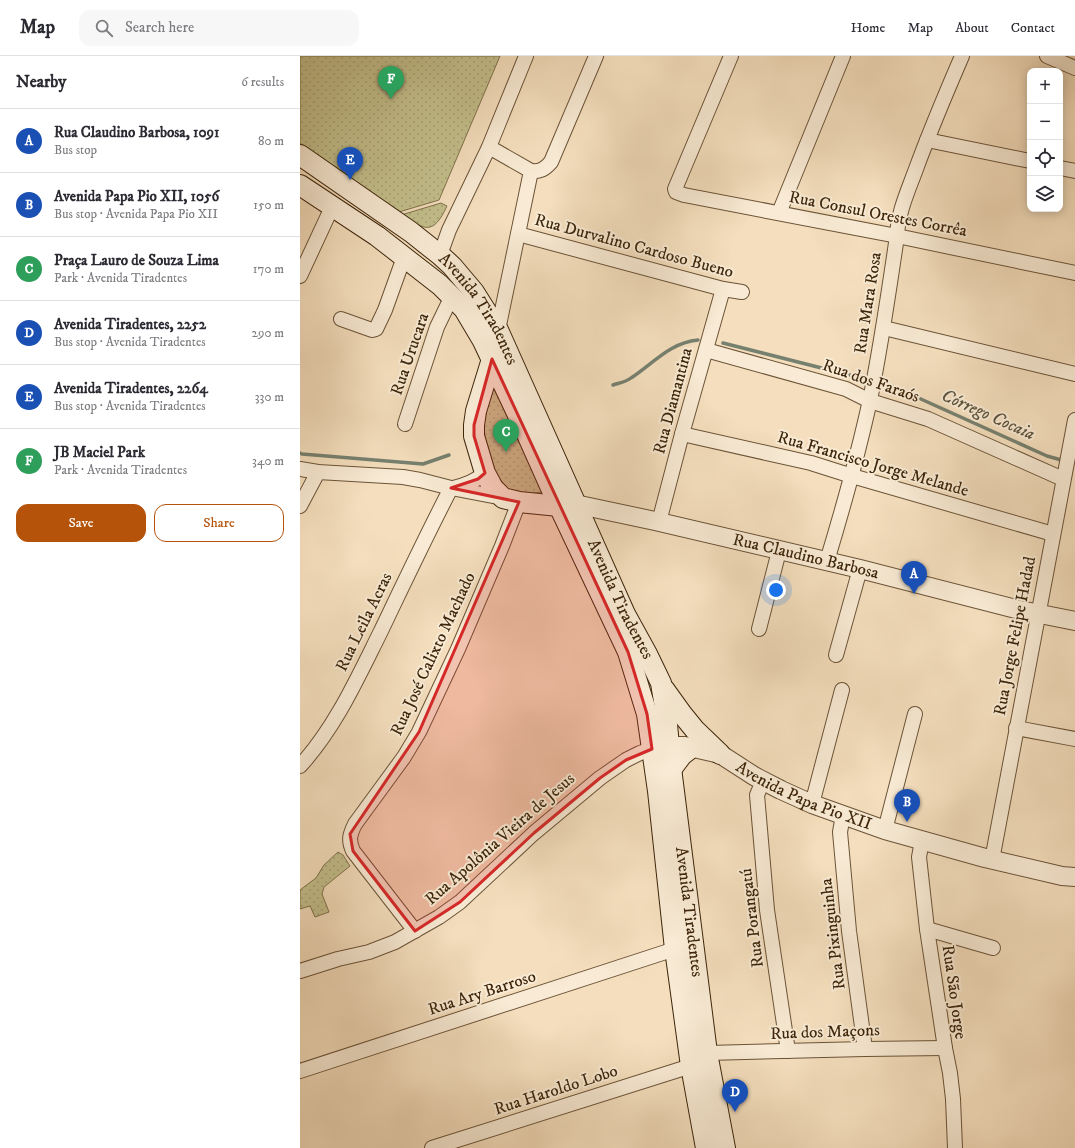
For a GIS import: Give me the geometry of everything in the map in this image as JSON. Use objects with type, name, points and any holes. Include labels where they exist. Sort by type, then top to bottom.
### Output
[{"type":"main road","name":"Avenida Tiradentes","points":[[300,155],[435,251],[452,266],[474,292],[498,330],[567,505],[628,652],[647,714],[660,748],[672,768],[707,1053],[725,1148]]},
{"type":"main road","name":"Avenida Tiradentes","points":[[300,185],[377,236],[440,285],[464,309],[473,322],[492,359],[526,432],[647,654],[660,683],[666,713],[660,748],[658,791],[675,949],[691,1066],[706,1148]]},
{"type":"main road","points":[[492,359],[476,411],[474,424],[474,436],[485,473],[492,488],[511,500],[567,505]]},
{"type":"main road","points":[[660,683],[695,730],[720,754]]},
{"type":"main road","points":[[658,791],[672,768],[682,755],[691,748]]},
{"type":"street","points":[[435,251],[449,230],[489,147],[526,56]]},
{"type":"street","points":[[489,147],[531,172],[544,169],[551,162],[596,56]]},
{"type":"street","name":"Rua Consul Orestes Corrêa","points":[[731,56],[675,189],[676,192],[684,195],[897,236],[1075,274]]},
{"type":"street","points":[[779,213],[843,56]]},
{"type":"street","name":"Rua Mara Rosa","points":[[827,562],[852,476],[870,401],[884,328],[901,208],[962,56]]},
{"type":"street","points":[[1047,56],[1075,68]]},
{"type":"street","points":[[927,140],[1027,160]]},
{"type":"street","points":[[1063,169],[1075,171]]},
{"type":"street","points":[[498,330],[531,172]]},
{"type":"street","points":[[300,276],[332,207]]},
{"type":"street","name":"Rua Durvalino Cardoso Bueno","points":[[518,234],[723,289],[742,292]]},
{"type":"street","points":[[341,319],[372,330],[376,329],[404,257]]},
{"type":"street","name":"Rua Diamantina","points":[[659,522],[723,289]]},
{"type":"street","name":"Rua Urucara","points":[[404,424],[437,327],[452,296]]},
{"type":"street","points":[[884,328],[1075,374]]},
{"type":"street","name":"Rua dos Faraós","points":[[706,350],[846,389],[870,401],[928,419],[1064,476]]},
{"type":"street","name":"Rua Jorge Felipe Hadad","points":[[992,860],[1075,420]]},
{"type":"street","name":"Rua Francisco Jorge Melande","points":[[682,434],[811,463],[1053,534]]},
{"type":"street","points":[[300,469],[318,472],[403,477],[511,500]]},
{"type":"street","points":[[300,506],[318,472]]},
{"type":"street","points":[[451,488],[462,486],[474,481],[485,473]]},
{"type":"street","name":"Rua Leila Acras","points":[[300,766],[340,711],[451,488]]},
{"type":"street","name":"Rua José Calixto Machado","points":[[415,931],[353,851],[350,843],[350,834],[355,824],[404,757],[419,732],[458,649],[502,546],[511,500]]},
{"type":"street","name":"Rua Claudino Barbosa","points":[[567,505],[659,522],[860,569],[1038,614],[1075,621]]},
{"type":"street","points":[[760,629],[779,551]]},
{"type":"street","points":[[836,655],[860,569]]},
{"type":"street","points":[[812,804],[842,690]]},
{"type":"street","points":[[885,830],[915,714]]},
{"type":"street","points":[[1016,728],[1075,739]]},
{"type":"street","name":"Avenida Papa Pio XII","points":[[660,748],[685,746],[720,754],[763,781],[781,790],[812,804],[885,830],[992,860],[1062,876],[1075,877]]},
{"type":"street","name":"Rua Apolônia Vieira de Jesus","points":[[300,971],[338,959],[369,952],[395,942],[439,917],[460,902],[534,833],[600,778],[626,760],[640,753],[660,748]]},
{"type":"street","name":"Rua Porangatú","points":[[763,781],[757,795],[767,910],[788,1051]]},
{"type":"street","name":"Rua Pixinguinha","points":[[842,815],[840,832],[849,931],[866,1049]]},
{"type":"street","name":"Rua São Jorge","points":[[922,841],[919,857],[927,929],[944,1048],[950,1073],[953,1099],[955,1148]]},
{"type":"street","points":[[927,929],[993,948]]},
{"type":"street","name":"Rua Ary Barroso","points":[[300,1071],[675,949]]},
{"type":"street","name":"Rua dos Maçons","points":[[707,1053],[944,1048]]},
{"type":"street","name":"Rua Haroldo Lobo","points":[[432,1148],[691,1066]]},
{"type":"highlighted area","points":[[492,359],[628,652],[647,714],[652,749],[626,760],[600,778],[534,833],[460,902],[415,931],[353,851],[350,834],[419,732],[519,502],[451,488],[478,479],[485,473],[474,436],[474,425]]},
{"type":"shaded area","points":[[300,56],[500,56],[439,200],[399,212],[300,143]]},
{"type":"shaded area","points":[[441,203],[447,206],[442,216],[433,226],[422,227],[401,215]]},
{"type":"shaded area","points":[[495,386],[542,492],[527,494],[508,489],[494,472],[483,431],[490,391]]},
{"type":"shaded area","points":[[338,852],[343,855],[350,866],[324,887],[322,894],[329,912],[315,917],[310,906],[300,909],[300,890],[316,878],[324,865]]},
{"type":"waterway","name":"Córrego Cocaia","points":[[613,385],[629,379],[670,349],[698,340]]},
{"type":"waterway","name":"Córrego Cocaia","points":[[723,343],[861,378]]},
{"type":"waterway","name":"Córrego Cocaia","points":[[892,386],[1047,456],[1065,461]]},
{"type":"waterway","name":"Córrego Cocaia","points":[[300,453],[423,464],[449,455]]},
{"type":"place","name":"JB Maciel Park","points":[[391,99]]},
{"type":"place","name":"Avenida Tiradentes, 2264","points":[[350,180]]},
{"type":"place","name":"Praça Lauro de Souza Lima","points":[[506,452]]},
{"type":"place","name":"Rua Claudino Barbosa, 1091","points":[[914,594]]},
{"type":"place","name":"Avenida Papa Pio XII, 1056","points":[[907,822]]},
{"type":"place","name":"Avenida Tiradentes, 2252","points":[[735,1112]]}]
